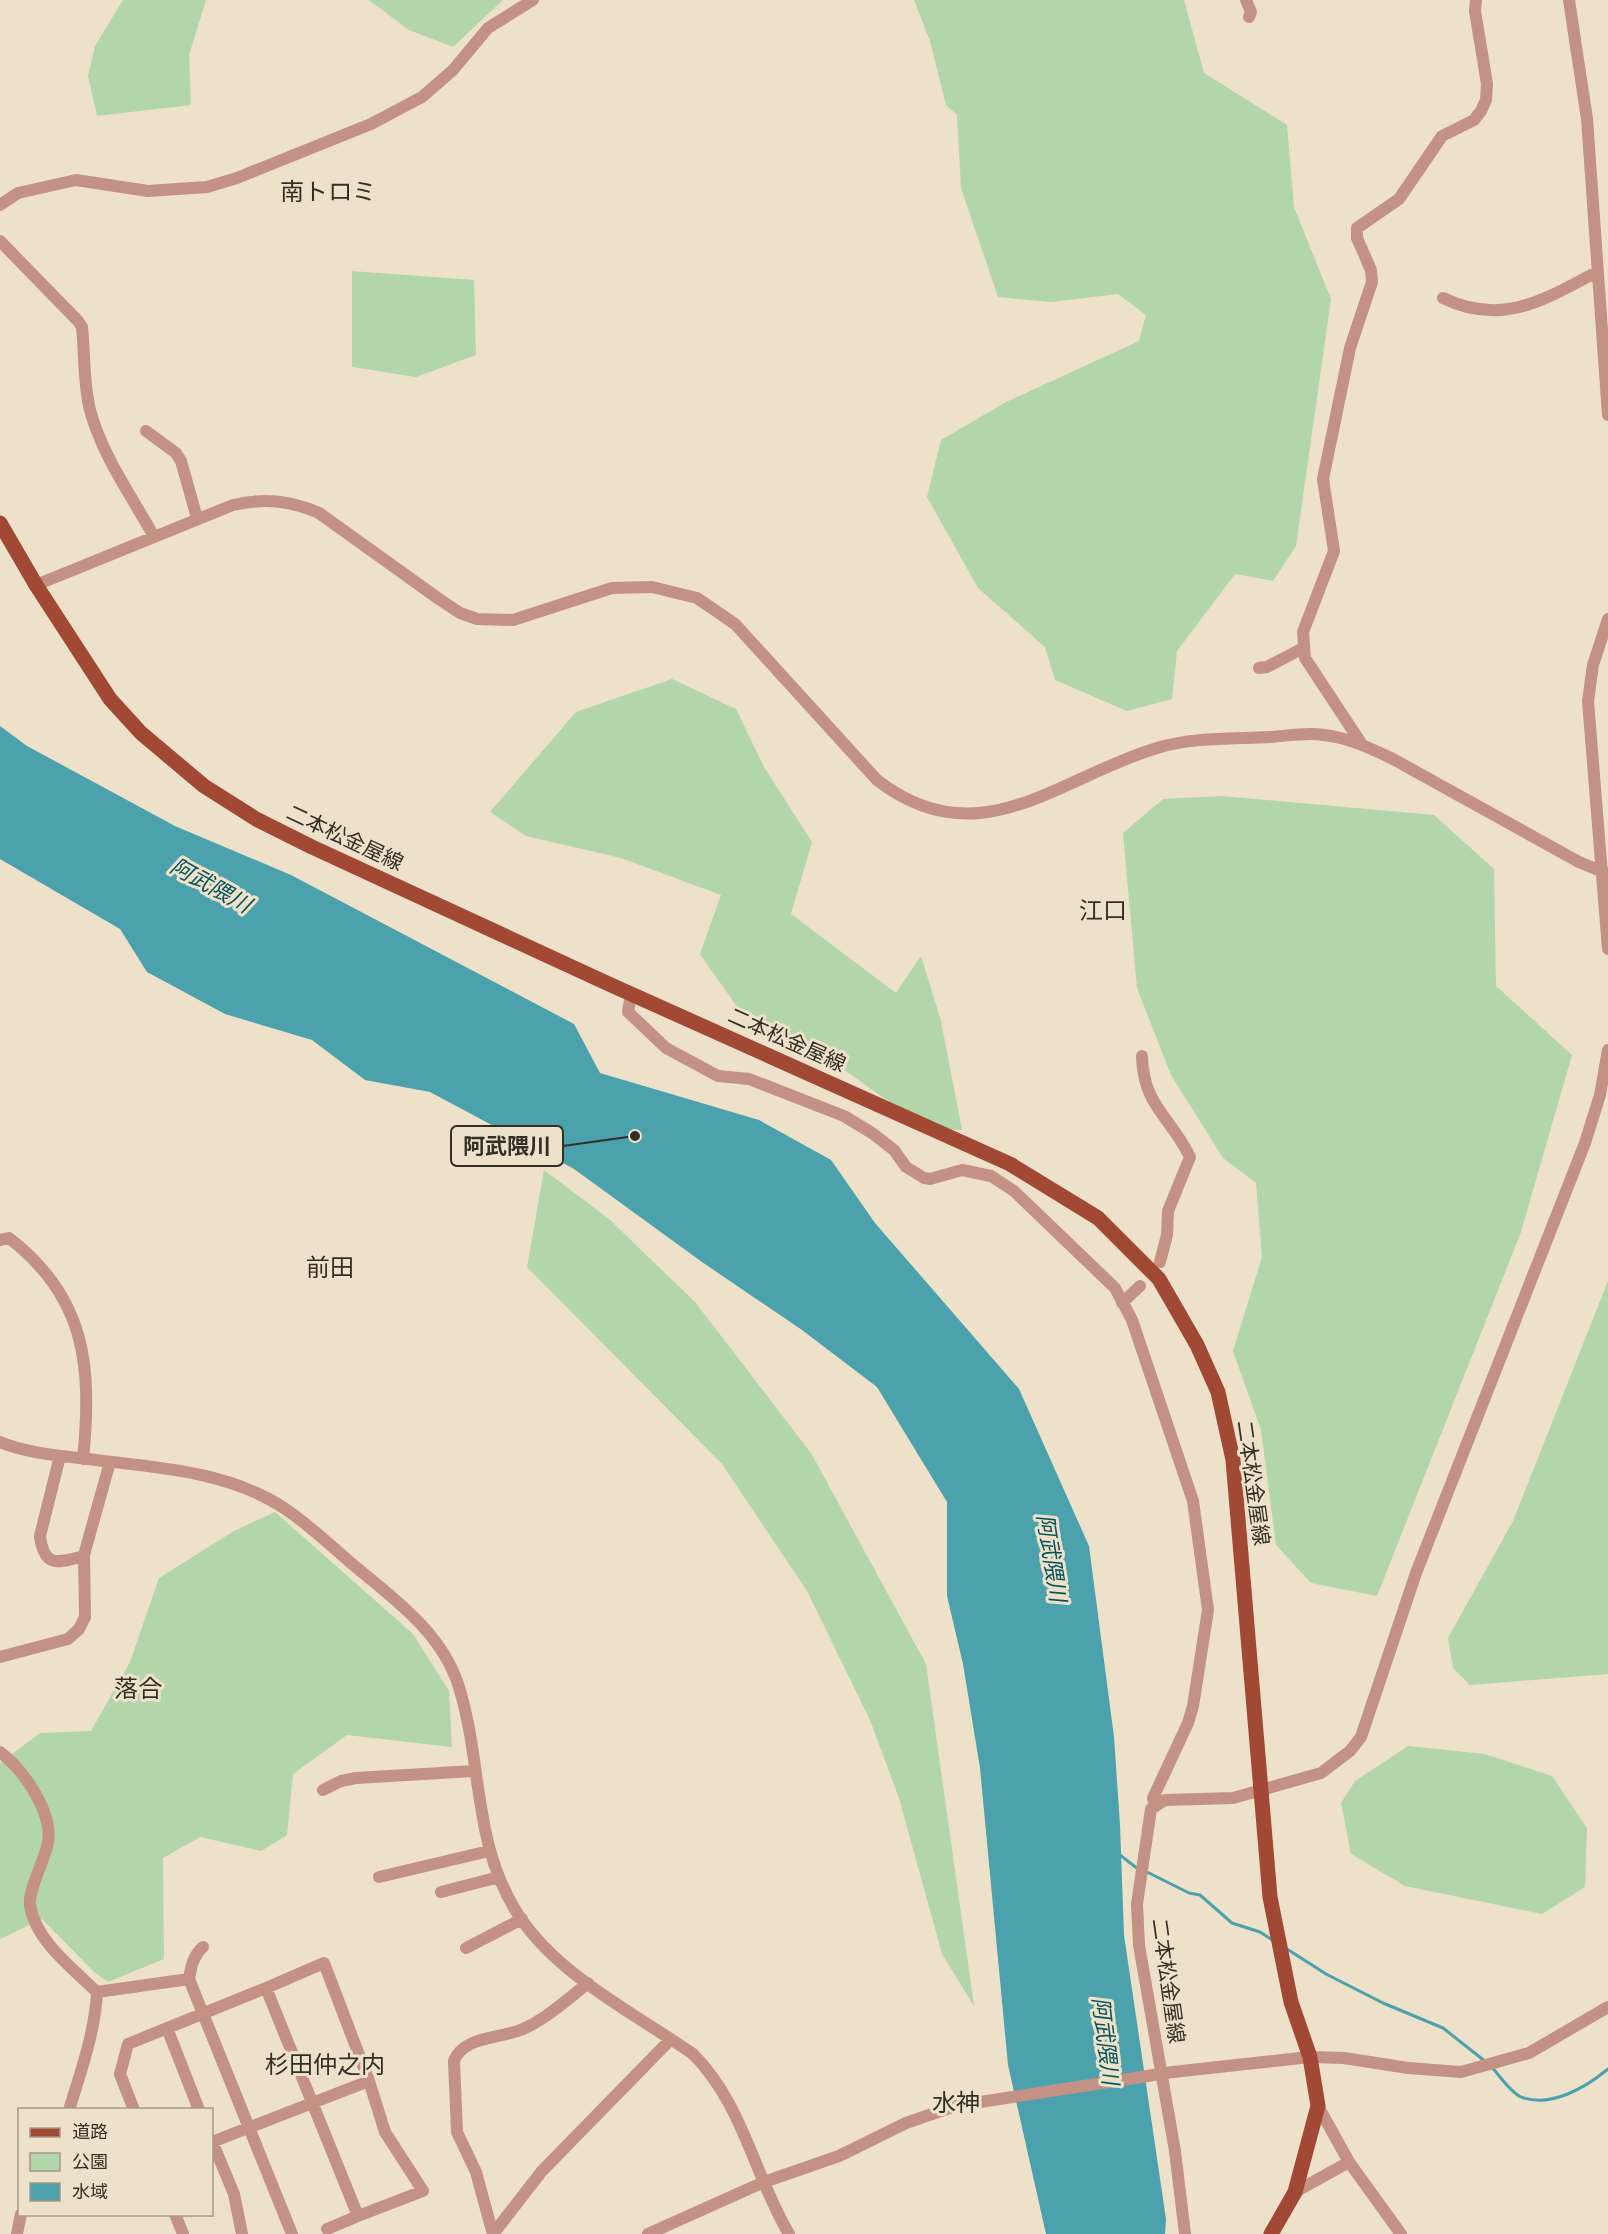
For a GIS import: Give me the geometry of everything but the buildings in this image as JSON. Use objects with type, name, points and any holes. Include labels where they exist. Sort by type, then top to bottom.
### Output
[{"type":"main road","name":"二本松金屋線","points":[[0,523],[36,585],[110,699],[141,732],[204,786],[256,819],[312,847],[631,994],[1010,1164],[1098,1218],[1158,1278],[1197,1345],[1218,1392],[1233,1460],[1270,1896],[1291,2002],[1310,2057],[1318,2106],[1295,2192],[1271,2234]]},
{"type":"street","points":[[0,205],[18,193],[75,180],[148,191],[207,187],[237,178],[370,124],[422,97],[453,70],[488,28],[533,0]]},
{"type":"street","points":[[1246,0],[1251,12],[1249,17]]},
{"type":"street","points":[[1361,743],[1305,658],[1303,648],[1303,632],[1334,551],[1323,479],[1347,359],[1372,282],[1371,270],[1357,238],[1357,228],[1399,199],[1443,136],[1474,120],[1481,111],[1486,100],[1487,84],[1475,10],[1476,0]]},
{"type":"street","points":[[1569,0],[1587,119],[1602,255],[1598,272],[1608,416]]},
{"type":"street","points":[[0,241],[82,327],[83,371],[90,410],[106,449],[153,535]]},
{"type":"street","points":[[1443,298],[1470,310],[1527,307],[1598,272]]},
{"type":"street","points":[[146,431],[176,453],[181,461],[197,518]]},
{"type":"street","points":[[36,585],[153,535],[233,505],[255,500],[279,500],[299,504],[319,513],[439,599],[460,613],[477,619],[513,620],[612,588],[652,587],[697,598],[735,624],[877,780],[892,792],[939,812],[978,814],[1014,808],[1141,753],[1188,742],[1322,734],[1361,743],[1605,873]]},
{"type":"street","points":[[1608,619],[1593,665],[1588,700],[1605,873],[1608,949]]},
{"type":"street","points":[[1259,668],[1267,667],[1303,648]]},
{"type":"street","name":"二本松金屋線","points":[[631,994],[628,1012],[666,1048],[690,1062],[718,1076],[749,1079],[844,1116],[894,1150],[906,1167],[924,1178],[930,1179],[962,1170],[973,1171],[1002,1182],[1104,1276],[1132,1320],[1193,1501],[1208,1610],[1193,1706],[1188,1723],[1153,1798],[1155,1804],[1150,1815],[1146,1858],[1137,1904],[1139,1945],[1175,2151],[1185,2234]]},
{"type":"street","points":[[1155,1804],[1174,1799],[1233,1798],[1321,1773],[1350,1752],[1361,1737],[1416,1573],[1585,1143],[1600,1095],[1608,1050]]},
{"type":"street","points":[[1142,1056],[1143,1074],[1149,1096],[1190,1157],[1168,1211],[1167,1235],[1160,1262]]},
{"type":"street","points":[[0,1240],[9,1238],[43,1269],[57,1288],[76,1331],[84,1354],[87,1377],[88,1410],[83,1459]]},
{"type":"street","points":[[1122,1303],[1140,1286]]},
{"type":"street","points":[[3,1446],[201,1476],[247,1487],[285,1509],[314,1531],[414,1616],[445,1655],[459,1688],[489,1851],[499,1877],[522,1919],[556,1958],[588,1983],[693,2054],[711,2072],[739,2122],[772,2206],[789,2234]]},
{"type":"street","points":[[60,1456],[40,1536],[41,1549],[47,1558],[54,1562],[84,1556]]},
{"type":"street","points":[[0,1657],[68,1639],[79,1629],[85,1617],[84,1556],[110,1462]]},
{"type":"street","points":[[0,1752],[12,1761],[34,1790],[47,1823],[48,1844],[30,1903],[36,1924],[58,1952],[96,1992],[96,2008],[87,2049],[69,2108]]},
{"type":"street","points":[[323,1790],[341,1781],[356,1778],[474,1772]]},
{"type":"street","points":[[379,1877],[489,1851]]},
{"type":"street","points":[[441,1892],[499,1877]]},
{"type":"street","points":[[466,1948],[522,1919]]},
{"type":"street","points":[[203,1947],[197,1952],[189,1979],[292,2234]]},
{"type":"street","points":[[134,2108],[120,2074],[128,2044],[324,1963],[369,2081],[385,2132],[423,2190],[327,2229]]},
{"type":"street","points":[[96,1992],[189,1979]]},
{"type":"street","points":[[493,2233],[476,2172],[458,2132],[454,2071],[457,2053],[466,2045],[524,2029],[546,2016],[588,1983]]},
{"type":"street","points":[[266,1988],[358,2216]]},
{"type":"street","points":[[648,2234],[764,2182],[839,2156],[906,2123],[961,2104],[1173,2072],[1310,2057],[1344,2058],[1408,2068],[1461,2072],[1529,2053],[1608,2007]]},
{"type":"street","points":[[167,2028],[199,2108]]},
{"type":"street","points":[[493,2233],[542,2171],[671,2039]]},
{"type":"street","points":[[213,2141],[369,2081]]},
{"type":"street","points":[[1318,2106],[1349,2162],[1401,2234]]},
{"type":"street","points":[[213,2143],[234,2194],[242,2234]]},
{"type":"street","points":[[1295,2192],[1349,2162]]},
{"type":"street","points":[[17,2234],[21,2216]]},
{"type":"street","points":[[176,2216],[183,2234]]},
{"type":"green space","points":[[123,0],[206,0],[189,55],[191,105],[97,116],[88,76],[95,46]]},
{"type":"green space","points":[[369,0],[503,0],[453,47],[409,30]]},
{"type":"green space","points":[[914,0],[1184,0],[1204,73],[1287,125],[1294,207],[1331,299],[1296,546],[1273,581],[1235,574],[1177,651],[1172,699],[1127,711],[1055,680],[1045,647],[978,588],[927,497],[941,440],[1006,402],[1139,341],[1146,315],[1118,294],[1051,302],[998,297],[961,188],[957,115],[946,105],[930,41]]},
{"type":"green space","points":[[352,271],[474,280],[476,355],[416,377],[352,367]]},
{"type":"green space","points":[[672,679],[736,709],[764,767],[812,842],[791,914],[896,993],[921,956],[941,1021],[962,1130],[927,1129],[808,1044],[740,1011],[700,954],[721,895],[621,858],[526,836],[490,812],[576,712]]},
{"type":"green space","points":[[1221,796],[1434,815],[1494,869],[1496,986],[1572,1055],[1521,1232],[1377,1596],[1311,1583],[1276,1545],[1261,1430],[1233,1351],[1262,1257],[1256,1183],[1223,1158],[1171,1075],[1137,988],[1123,833],[1163,799]]},
{"type":"green space","points":[[544,1170],[609,1219],[695,1302],[811,1453],[926,1664],[974,2006],[942,1954],[899,1798],[870,1720],[807,1591],[722,1464],[527,1267]]},
{"type":"green space","points":[[1608,1281],[1608,1674],[1470,1685],[1453,1668],[1448,1638],[1513,1521]]},
{"type":"green space","points":[[275,1512],[413,1634],[449,1691],[452,1747],[347,1735],[293,1774],[287,1835],[261,1851],[200,1837],[163,1858],[164,1959],[108,1982],[94,1972],[42,1919],[0,1939],[0,1763],[40,1733],[91,1731],[130,1662],[159,1578],[234,1531]]},
{"type":"green space","points":[[1408,1746],[1485,1754],[1552,1776],[1587,1828],[1585,1887],[1542,1914],[1405,1886],[1351,1854],[1341,1803],[1355,1781]]},
{"type":"water","points":[[0,726],[27,746],[175,826],[291,875],[574,1024],[600,1073],[759,1120],[831,1160],[875,1223],[1019,1389],[1089,1546],[1114,1737],[1124,1935],[1166,2219],[1165,2234],[1046,2234],[1008,2065],[980,1768],[963,1664],[947,1596],[947,1502],[877,1387],[802,1330],[702,1262],[574,1169],[430,1092],[365,1080],[312,1040],[225,1014],[147,972],[120,929],[0,859]]},
{"type":"waterway","points":[[1120,1855],[1138,1869]]},
{"type":"waterway","points":[[1145,1871],[1189,1893],[1200,1895],[1232,1923],[1260,1932],[1274,1941]]},
{"type":"waterway","points":[[1287,1949],[1326,1974],[1383,2003],[1443,2028],[1486,2062]]},
{"type":"waterway","points":[[1491,2066],[1513,2091],[1521,2097],[1532,2100],[1556,2098],[1567,2094],[1589,2083],[1608,2069]]},
{"type":"place","name":"阿武隈川","points":[[635,1136]]},
{"type":"district","name":"南トロミ","points":[[328,192]]},
{"type":"district","name":"江口","points":[[1103,911]]},
{"type":"district","name":"前田","points":[[330,1268]]},
{"type":"district","name":"落合","points":[[138,1689]]},
{"type":"district","name":"杉田仲之内","points":[[325,2065]]},
{"type":"district","name":"水神","points":[[956,2103]]}]
